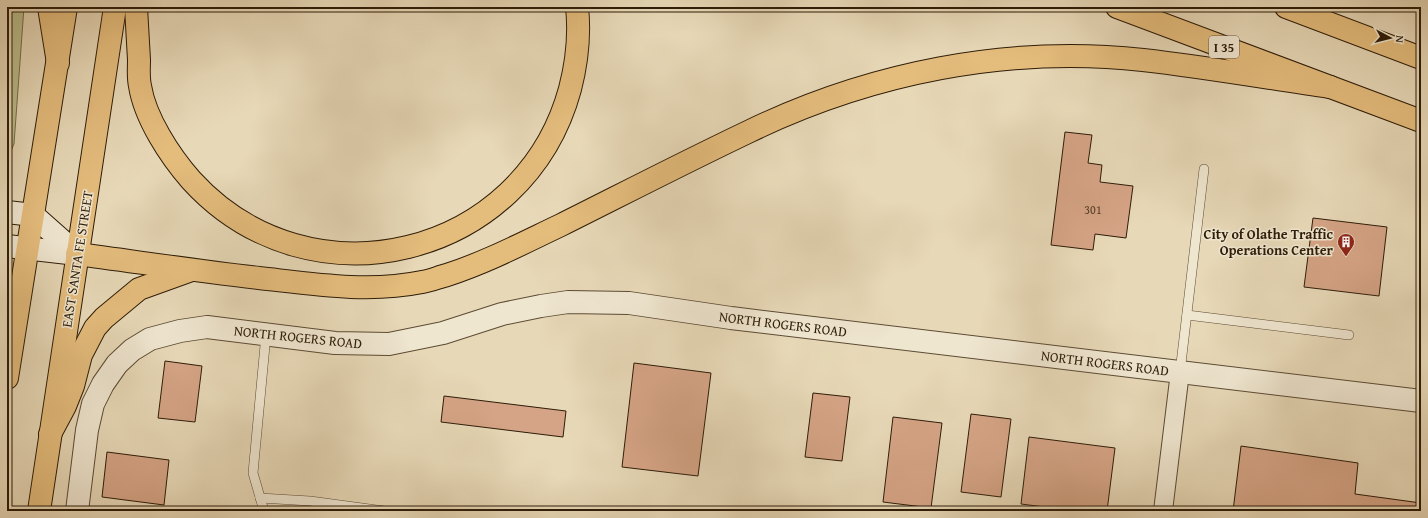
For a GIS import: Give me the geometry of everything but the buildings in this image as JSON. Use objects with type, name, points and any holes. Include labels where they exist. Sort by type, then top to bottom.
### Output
[{"type":"main road","points":[[49,7],[58,63]]},
{"type":"main road","points":[[7,378],[17,247],[33,215],[66,7]]},
{"type":"main road","name":"EAST SANTA FE STREET","points":[[39,511],[115,7]]},
{"type":"main road","points":[[136,7],[140,86],[148,111],[161,139],[179,167],[220,208],[242,223],[267,235],[298,247],[328,253],[362,254],[391,251],[422,244],[450,233],[477,218],[500,201],[522,179],[539,157],[554,132],[566,103],[574,72],[578,47],[577,7]]},
{"type":"main road","name":"I 35","points":[[1117,7],[1421,121]]},
{"type":"main road","points":[[1286,7],[1421,58]]},
{"type":"main road","points":[[1299,7],[1337,26]]},
{"type":"main road","points":[[77,254],[192,270],[330,286],[400,286],[425,282],[487,260],[752,130],[806,107],[844,93],[890,80],[966,63],[1055,56],[1141,60],[1330,87]]},
{"type":"main road","points":[[50,434],[65,406],[81,355],[95,328],[104,318],[139,289],[192,270]]},
{"type":"street","points":[[7,212],[33,215],[77,254]]},
{"type":"street","points":[[17,247],[77,254]]},
{"type":"street","name":"NORTH ROGERS ROAD","points":[[76,511],[87,430],[93,404],[103,384],[116,364],[132,350],[150,339],[207,327],[335,343],[389,344],[444,333],[502,314],[541,306],[568,302],[629,303],[739,319],[1421,401]]},
{"type":"street","points":[[1163,511],[1180,372]]},
{"type":"lane","points":[[1180,372],[1204,169]]},
{"type":"lane","points":[[1187,316],[1349,335]]},
{"type":"lane","points":[[264,511],[253,473],[266,335]]},
{"type":"lane","points":[[260,498],[310,500],[384,511]]},
{"type":"green space","points":[[7,7],[24,7],[14,144],[7,160]]},
{"type":"place","name":"City of Olathe Traffic Operations Center","points":[[1346,257]]}]
